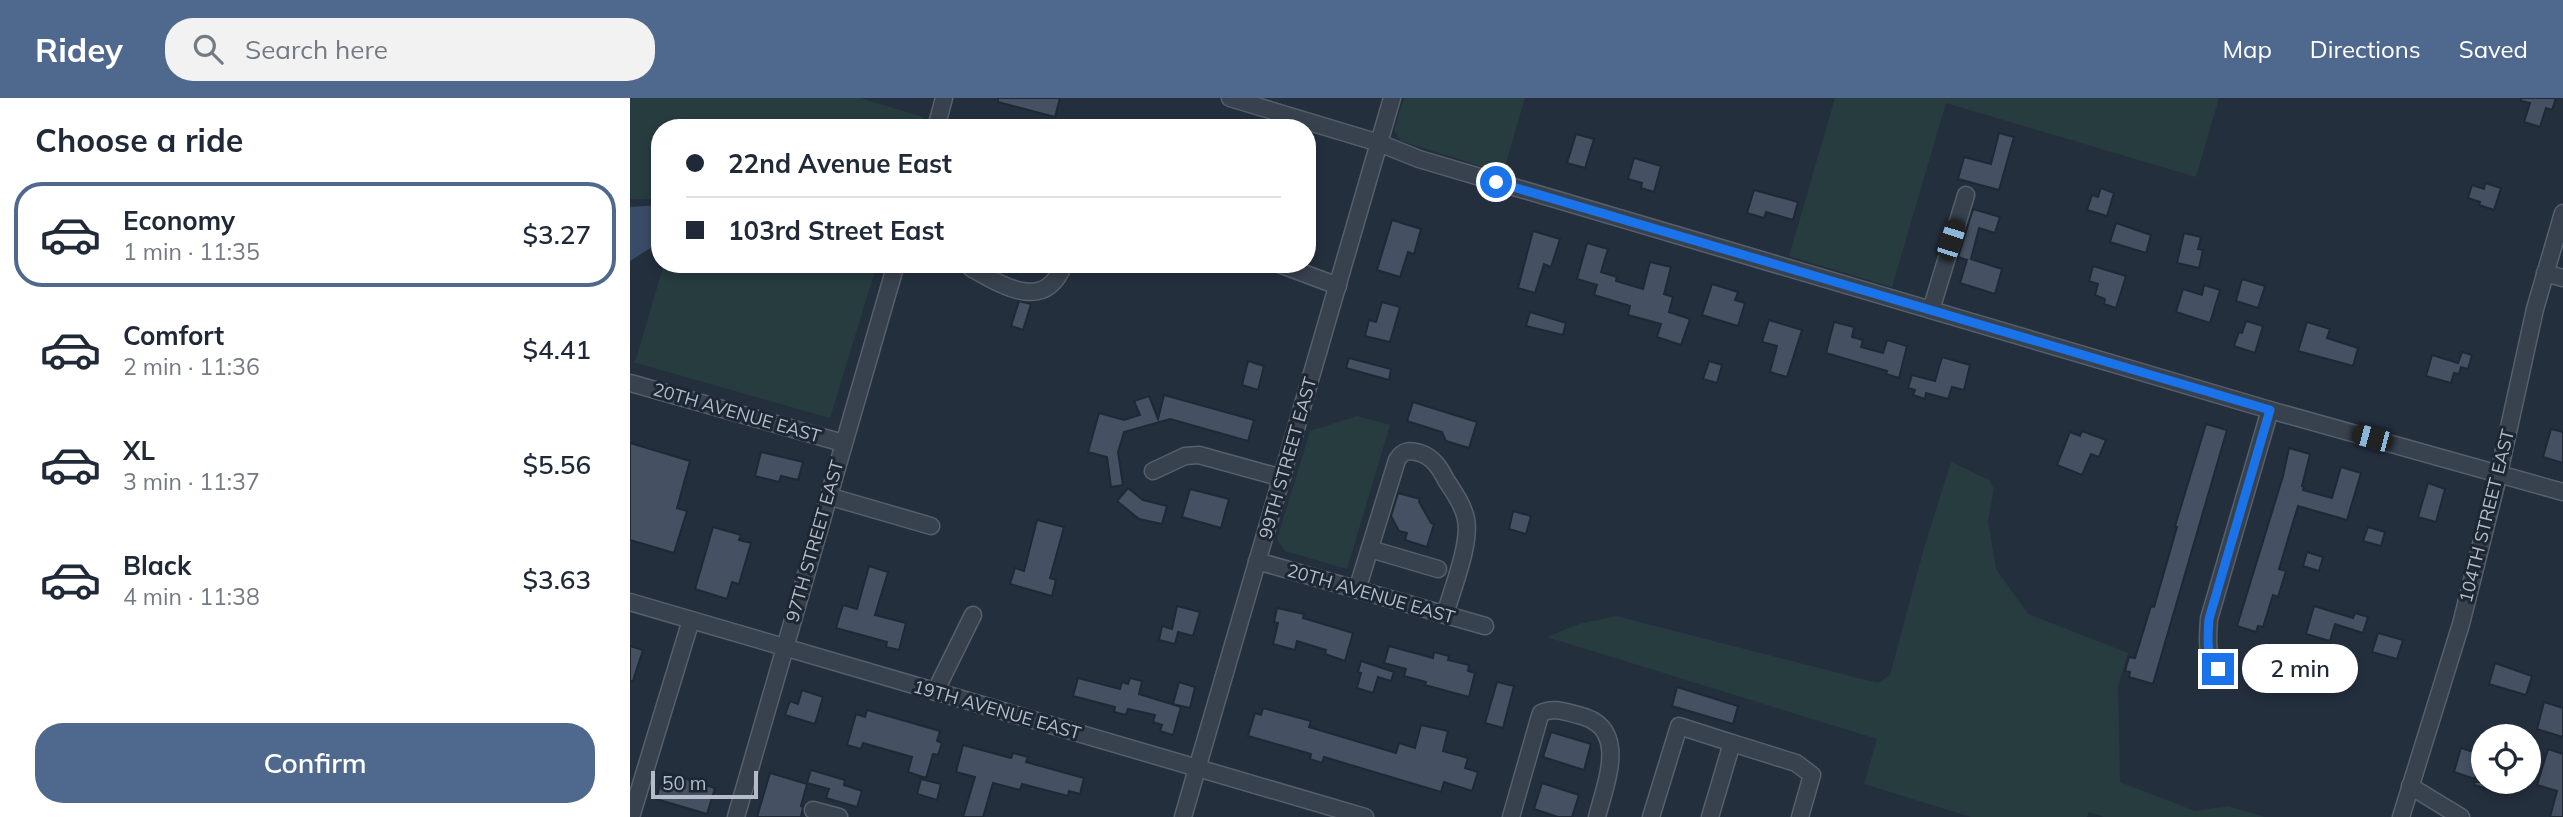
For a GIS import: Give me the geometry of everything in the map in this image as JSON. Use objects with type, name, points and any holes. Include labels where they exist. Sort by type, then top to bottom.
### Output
[{"type":"street","points":[[938,119],[944,98]]},
{"type":"street","points":[[1230,98],[1298,119]]},
{"type":"street","name":"99TH STREET EAST","points":[[1183,817],[1392,98]]},
{"type":"street","points":[[1316,125],[1419,159],[2270,410],[2563,492]]},
{"type":"street","points":[[1931,310],[1966,195]]},
{"type":"street","name":"104TH STREET EAST","points":[[2401,817],[2461,624],[2499,473],[2535,309],[2563,213]]},
{"type":"street","name":"97TH STREET EAST","points":[[736,817],[893,273]]},
{"type":"street","points":[[980,273],[1002,286],[1030,293],[1046,290],[1060,273]]},
{"type":"street","points":[[1303,273],[1338,286]]},
{"type":"street","points":[[2545,273],[2563,278]]},
{"type":"street","name":"20TH AVENUE EAST","points":[[630,383],[843,443]]},
{"type":"street","points":[[2218,669],[2208,650],[2209,619],[2270,410]]},
{"type":"street","points":[[1357,590],[1397,460],[1401,453],[1409,450],[1428,456],[1441,470],[1463,507],[1467,525],[1465,545],[1445,615]]},
{"type":"street","points":[[1153,471],[1185,456],[1199,455],[1282,478]]},
{"type":"street","points":[[828,496],[931,526]]},
{"type":"street","points":[[1370,549],[1438,569]]},
{"type":"street","name":"20TH AVENUE EAST","points":[[1257,561],[1485,626]]},
{"type":"street","name":"19TH AVENUE EAST","points":[[630,602],[1365,817]]},
{"type":"street","points":[[935,692],[973,615]]},
{"type":"street","points":[[631,817],[691,621]]},
{"type":"street","points":[[1511,817],[1541,713],[1550,709],[1596,720],[1608,736],[1611,750],[1609,770],[1597,817]]},
{"type":"street","points":[[1651,817],[1679,726],[1796,764],[1812,775],[1800,817]]},
{"type":"street","points":[[1710,817],[1732,743]]},
{"type":"street","points":[[2410,786],[2461,817]]},
{"type":"street","points":[[813,810],[839,817]]},
{"type":"green space","points":[[630,98],[860,98],[923,117],[651,119],[651,199],[630,199]]},
{"type":"green space","points":[[1404,98],[1525,98],[1503,173],[1401,141],[1394,130]]},
{"type":"green space","points":[[1835,98],[2219,98],[2196,177],[1946,103],[1892,287],[1789,256]]},
{"type":"green space","points":[[661,273],[874,273],[830,418],[633,362]]},
{"type":"green space","points":[[1357,416],[1390,425],[1347,569],[1285,551],[1277,539],[1310,431]]},
{"type":"green space","points":[[1951,462],[1989,480],[1994,489],[1988,521],[1996,569],[2028,614],[2128,653],[2118,686],[2120,782],[2195,811],[2228,806],[2265,817],[2104,817],[2089,812],[2087,817],[1971,817],[1864,784],[1877,739],[1547,637],[1579,624],[1616,616],[1878,683],[1890,675],[1924,548]]},
{"type":"water","points":[[651,206],[651,248],[630,261],[630,207]]},
{"type":"building","points":[[998,98],[1060,98],[1055,117],[998,102]]},
{"type":"building","points":[[2521,98],[2556,98],[2552,110],[2546,108],[2540,127],[2524,122],[2530,103],[2521,101]]},
{"type":"building","points":[[1999,133],[2014,137],[1999,190],[1958,179],[1964,157],[1991,164]]},
{"type":"building","points":[[1576,134],[1594,139],[1585,168],[1567,163]]},
{"type":"building","points":[[1634,158],[1661,166],[1654,192],[1641,188],[1642,183],[1628,179]]},
{"type":"building","points":[[2485,183],[2501,188],[2494,210],[2468,198],[2472,185],[2484,189]]},
{"type":"building","points":[[2101,188],[2114,193],[2107,216],[2087,210],[2092,195],[2098,197]]},
{"type":"building","points":[[1754,190],[1798,202],[1793,220],[1766,212],[1764,218],[1747,213]]},
{"type":"building","points":[[1973,209],[2000,217],[1995,233],[1979,228],[1971,259],[2002,269],[1995,294],[1960,283],[1967,260],[1958,257]]},
{"type":"building","points":[[1392,220],[1421,229],[1414,254],[1408,252],[1400,277],[1377,270]]},
{"type":"building","points":[[2116,223],[2151,235],[2146,253],[2110,242]]},
{"type":"building","points":[[1533,231],[1560,239],[1551,267],[1544,264],[1535,293],[1518,288]]},
{"type":"building","points":[[2184,233],[2201,237],[2198,249],[2203,250],[2199,268],[2177,263]]},
{"type":"building","points":[[1587,243],[1608,249],[1601,272],[1617,277],[1616,281],[1643,289],[1650,262],[1671,267],[1664,294],[1673,297],[1669,312],[1690,319],[1681,345],[1657,337],[1661,324],[1628,315],[1630,306],[1594,295],[1597,285],[1577,279]]},
{"type":"building","points":[[2093,266],[2126,276],[2116,308],[2104,304],[2105,299],[2095,295],[2098,284],[2089,281]]},
{"type":"building","points":[[2242,279],[2265,286],[2258,308],[2236,301]]},
{"type":"building","points":[[1712,284],[1738,292],[1735,300],[1745,303],[1738,326],[1702,315]]},
{"type":"building","points":[[2204,285],[2220,290],[2210,323],[2176,312],[2183,289],[2202,295]]},
{"type":"building","points":[[1019,301],[1031,304],[1023,330],[1011,326]]},
{"type":"building","points":[[1382,302],[1400,307],[1390,342],[1365,336],[1369,320],[1376,322]]},
{"type":"building","points":[[1530,312],[1566,323],[1563,335],[1526,326]]},
{"type":"building","points":[[1769,320],[1802,330],[1787,377],[1770,372],[1777,346],[1762,342]]},
{"type":"building","points":[[2246,321],[2263,326],[2255,353],[2234,346]]},
{"type":"building","points":[[1834,322],[1854,327],[1852,337],[1863,340],[1861,347],[1883,353],[1887,340],[1907,346],[1899,378],[1886,374],[1887,371],[1826,353]]},
{"type":"building","points":[[2307,322],[2330,329],[2327,338],[2358,348],[2353,366],[2298,351]]},
{"type":"building","points":[[2462,352],[2472,355],[2468,369],[2461,367],[2459,374],[2454,373],[2451,383],[2426,376],[2432,355],[2458,363]]},
{"type":"building","points":[[1942,357],[1970,365],[1964,390],[1952,387],[1948,399],[1926,393],[1925,399],[1913,395],[1915,390],[1908,388],[1912,375],[1935,381]]},
{"type":"building","points":[[1349,358],[1391,369],[1389,380],[1346,368]]},
{"type":"building","points":[[1248,361],[1264,366],[1258,390],[1242,385]]},
{"type":"building","points":[[1709,361],[1722,365],[1717,383],[1703,379]]},
{"type":"building","points":[[1164,395],[1254,420],[1248,441],[1170,419],[1124,432],[1118,452],[1123,485],[1111,487],[1107,457],[1088,452],[1099,413],[1124,420],[1140,415],[1134,401],[1149,396],[1158,419]]},
{"type":"building","points":[[1413,402],[1477,422],[1469,448],[1446,441],[1442,432],[1407,421]]},
{"type":"building","points":[[2206,424],[2227,430],[2153,684],[2129,677],[2130,672],[2125,671],[2129,657],[2135,658],[2151,606],[2154,607]]},
{"type":"building","points":[[2551,429],[2563,432],[2563,463],[2543,457]]},
{"type":"building","points":[[2082,431],[2106,440],[2099,457],[2091,454],[2082,475],[2057,465],[2070,432],[2080,436]]},
{"type":"building","points":[[630,443],[690,461],[677,508],[687,511],[674,553],[630,540]]},
{"type":"building","points":[[2289,448],[2310,454],[2303,490],[2332,498],[2341,467],[2361,473],[2347,520],[2298,506],[2279,569],[2286,571],[2278,597],[2273,595],[2263,627],[2258,626],[2256,632],[2237,626]]},
{"type":"building","points":[[761,452],[803,462],[798,480],[781,476],[779,482],[755,476]]},
{"type":"building","points":[[2428,483],[2445,489],[2436,522],[2418,517]]},
{"type":"building","points":[[1128,488],[1143,500],[1167,506],[1162,524],[1139,519],[1117,501]]},
{"type":"building","points":[[1190,489],[1229,499],[1221,528],[1182,517]]},
{"type":"building","points":[[1398,493],[1420,499],[1419,502],[1434,524],[1427,547],[1405,540],[1407,533],[1399,531],[1391,516]]},
{"type":"building","points":[[1513,511],[1531,516],[1526,534],[1509,529]]},
{"type":"building","points":[[1037,520],[1064,527],[1050,578],[1056,580],[1052,596],[1010,584],[1015,568],[1024,571]]},
{"type":"building","points":[[713,527],[741,535],[739,540],[751,543],[739,584],[732,582],[727,599],[695,589]]},
{"type":"building","points":[[2368,527],[2385,532],[2381,546],[2363,541]]},
{"type":"building","points":[[2307,552],[2323,557],[2319,571],[2303,566]]},
{"type":"building","points":[[869,566],[888,572],[875,615],[906,623],[899,650],[886,647],[887,642],[836,628],[843,605],[857,609]]},
{"type":"building","points":[[1177,606],[1200,612],[1193,636],[1178,632],[1175,644],[1159,640],[1162,626],[1172,629]]},
{"type":"building","points":[[2314,606],[2353,618],[2355,613],[2368,617],[2363,633],[2335,624],[2330,641],[2306,634]]},
{"type":"building","points":[[1277,608],[1304,614],[1303,618],[1353,633],[1345,661],[1325,654],[1326,650],[1297,641],[1295,650],[1273,644],[1278,623],[1274,622]]},
{"type":"building","points":[[2378,633],[2403,640],[2397,659],[2372,652]]},
{"type":"building","points":[[630,646],[643,650],[633,681],[630,681]]},
{"type":"building","points":[[1389,646],[1433,658],[1434,652],[1449,656],[1448,660],[1469,665],[1468,671],[1475,673],[1469,697],[1425,685],[1426,682],[1404,676],[1406,669],[1384,663]]},
{"type":"building","points":[[1361,661],[1394,672],[1391,681],[1378,677],[1373,693],[1357,688]]},
{"type":"building","points":[[2495,663],[2532,676],[2526,695],[2489,684]]},
{"type":"building","points":[[1078,678],[1120,689],[1122,682],[1128,684],[1130,678],[1142,681],[1139,694],[1181,707],[1173,735],[1160,731],[1162,725],[1153,722],[1155,715],[1128,709],[1126,715],[1114,712],[1115,707],[1073,696]]},
{"type":"building","points":[[1179,682],[1195,687],[1190,708],[1173,704]]},
{"type":"building","points":[[1497,682],[1514,686],[1503,728],[1485,723]]},
{"type":"building","points":[[1677,687],[1738,706],[1733,724],[1672,706]]},
{"type":"building","points":[[802,690],[823,697],[815,724],[785,715],[790,701],[798,704]]},
{"type":"building","points":[[2544,702],[2563,708],[2563,737],[2541,730],[2541,724],[2538,724]]},
{"type":"building","points":[[1263,708],[1311,721],[1309,727],[1396,753],[1399,743],[1415,748],[1421,725],[1448,731],[1443,751],[1468,758],[1465,768],[1478,772],[1472,791],[1444,782],[1441,792],[1324,757],[1322,763],[1310,759],[1311,754],[1248,736],[1255,713],[1261,715]]},
{"type":"building","points":[[867,710],[940,731],[937,741],[942,743],[938,755],[933,754],[926,778],[908,772],[912,757],[863,743],[861,749],[847,745],[856,714],[865,717]]},
{"type":"building","points":[[1551,732],[1591,744],[1584,770],[1543,757]]},
{"type":"building","points":[[963,745],[1011,758],[1013,753],[1028,757],[1026,762],[1084,778],[1080,794],[1069,791],[1068,796],[1022,784],[1020,790],[993,783],[983,817],[963,817],[975,777],[956,772]]},
{"type":"building","points":[[2461,748],[2471,751],[2471,778],[2454,772]]},
{"type":"building","points":[[2548,749],[2563,754],[2563,817],[2550,817],[2557,791],[2541,786],[2541,772]]},
{"type":"building","points":[[811,770],[845,780],[844,785],[862,791],[857,807],[826,798],[829,789],[807,783]]},
{"type":"building","points":[[664,772],[715,788],[707,814],[656,799]]},
{"type":"building","points":[[770,773],[807,784],[801,817],[757,817]]},
{"type":"building","points":[[921,779],[941,784],[937,800],[917,794]]},
{"type":"building","points":[[1542,783],[1579,795],[1572,817],[1558,817],[1534,809]]},
{"type":"route","points":[[1496,182],[2270,410],[2209,619],[2208,650],[2218,669]]}]
